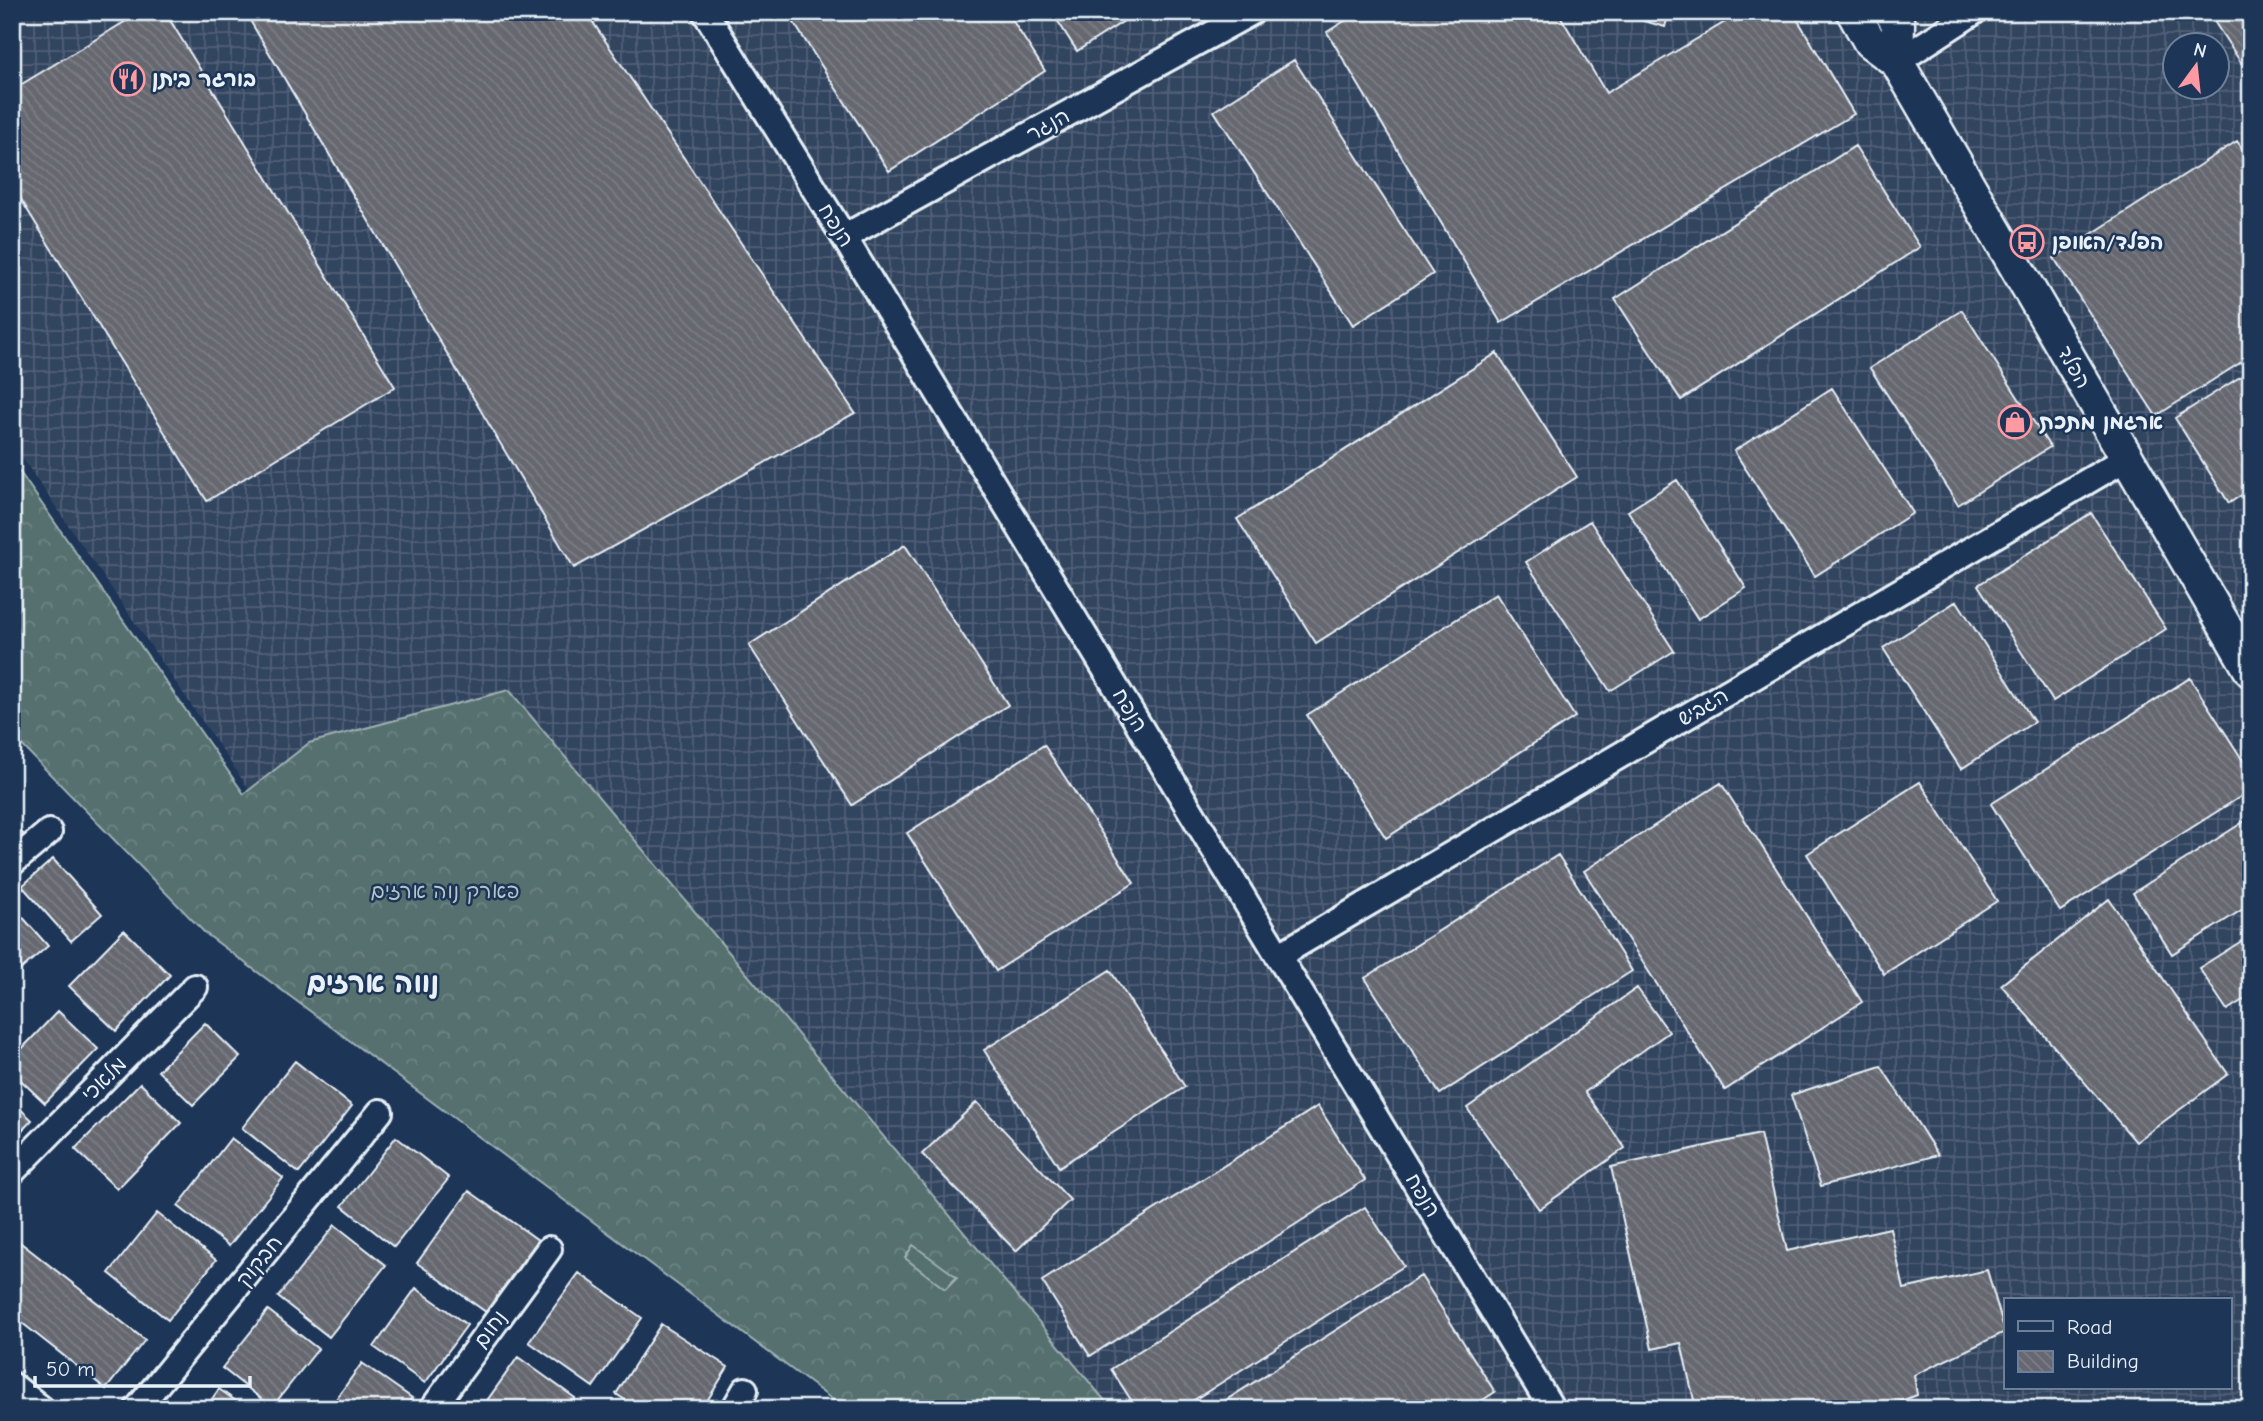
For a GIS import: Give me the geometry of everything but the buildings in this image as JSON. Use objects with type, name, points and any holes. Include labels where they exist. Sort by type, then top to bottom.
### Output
[{"type":"street","name":"הנפח","points":[[705,12],[844,237],[1552,1409]]},
{"type":"street","name":"הנגר","points":[[844,237],[1252,12]]},
{"type":"street","name":"הפלד","points":[[1853,12],[1870,42],[1897,62],[2251,671]]},
{"type":"street","points":[[1892,12],[1898,24],[1897,62]]},
{"type":"street","points":[[1897,62],[1974,12]]},
{"type":"street","name":"הגביש","points":[[1278,956],[2127,458]]},
{"type":"street","points":[[12,863],[49,832]]},
{"type":"street","name":"מלאכי","points":[[12,1172],[195,987]]},
{"type":"street","name":"חבקוק","points":[[137,1409],[380,1112]]},
{"type":"street","name":"נחום","points":[[432,1409],[549,1249]]},
{"type":"street","points":[[12,1385],[42,1409]]},
{"type":"shaded area","points":[[12,12],[2251,12],[2251,1409],[1039,1409],[287,845],[12,443]]},
{"type":"green space","name":"פארק נוה ארזים","points":[[12,461],[244,794],[309,743],[509,690],[1112,1409],[845,1409],[205,933],[12,735]]},
{"type":"green space","points":[[913,1245],[957,1277],[945,1289],[905,1258]]},
{"type":"place","name":"בורגר ביתן","points":[[128,79]]},
{"type":"place","name":"הפלד/האופן","points":[[2027,242]]},
{"type":"place","name":"ארגמן מתכת","points":[[2015,422]]},
{"type":"district","name":"נווה ארזים","points":[[373,983]]}]
